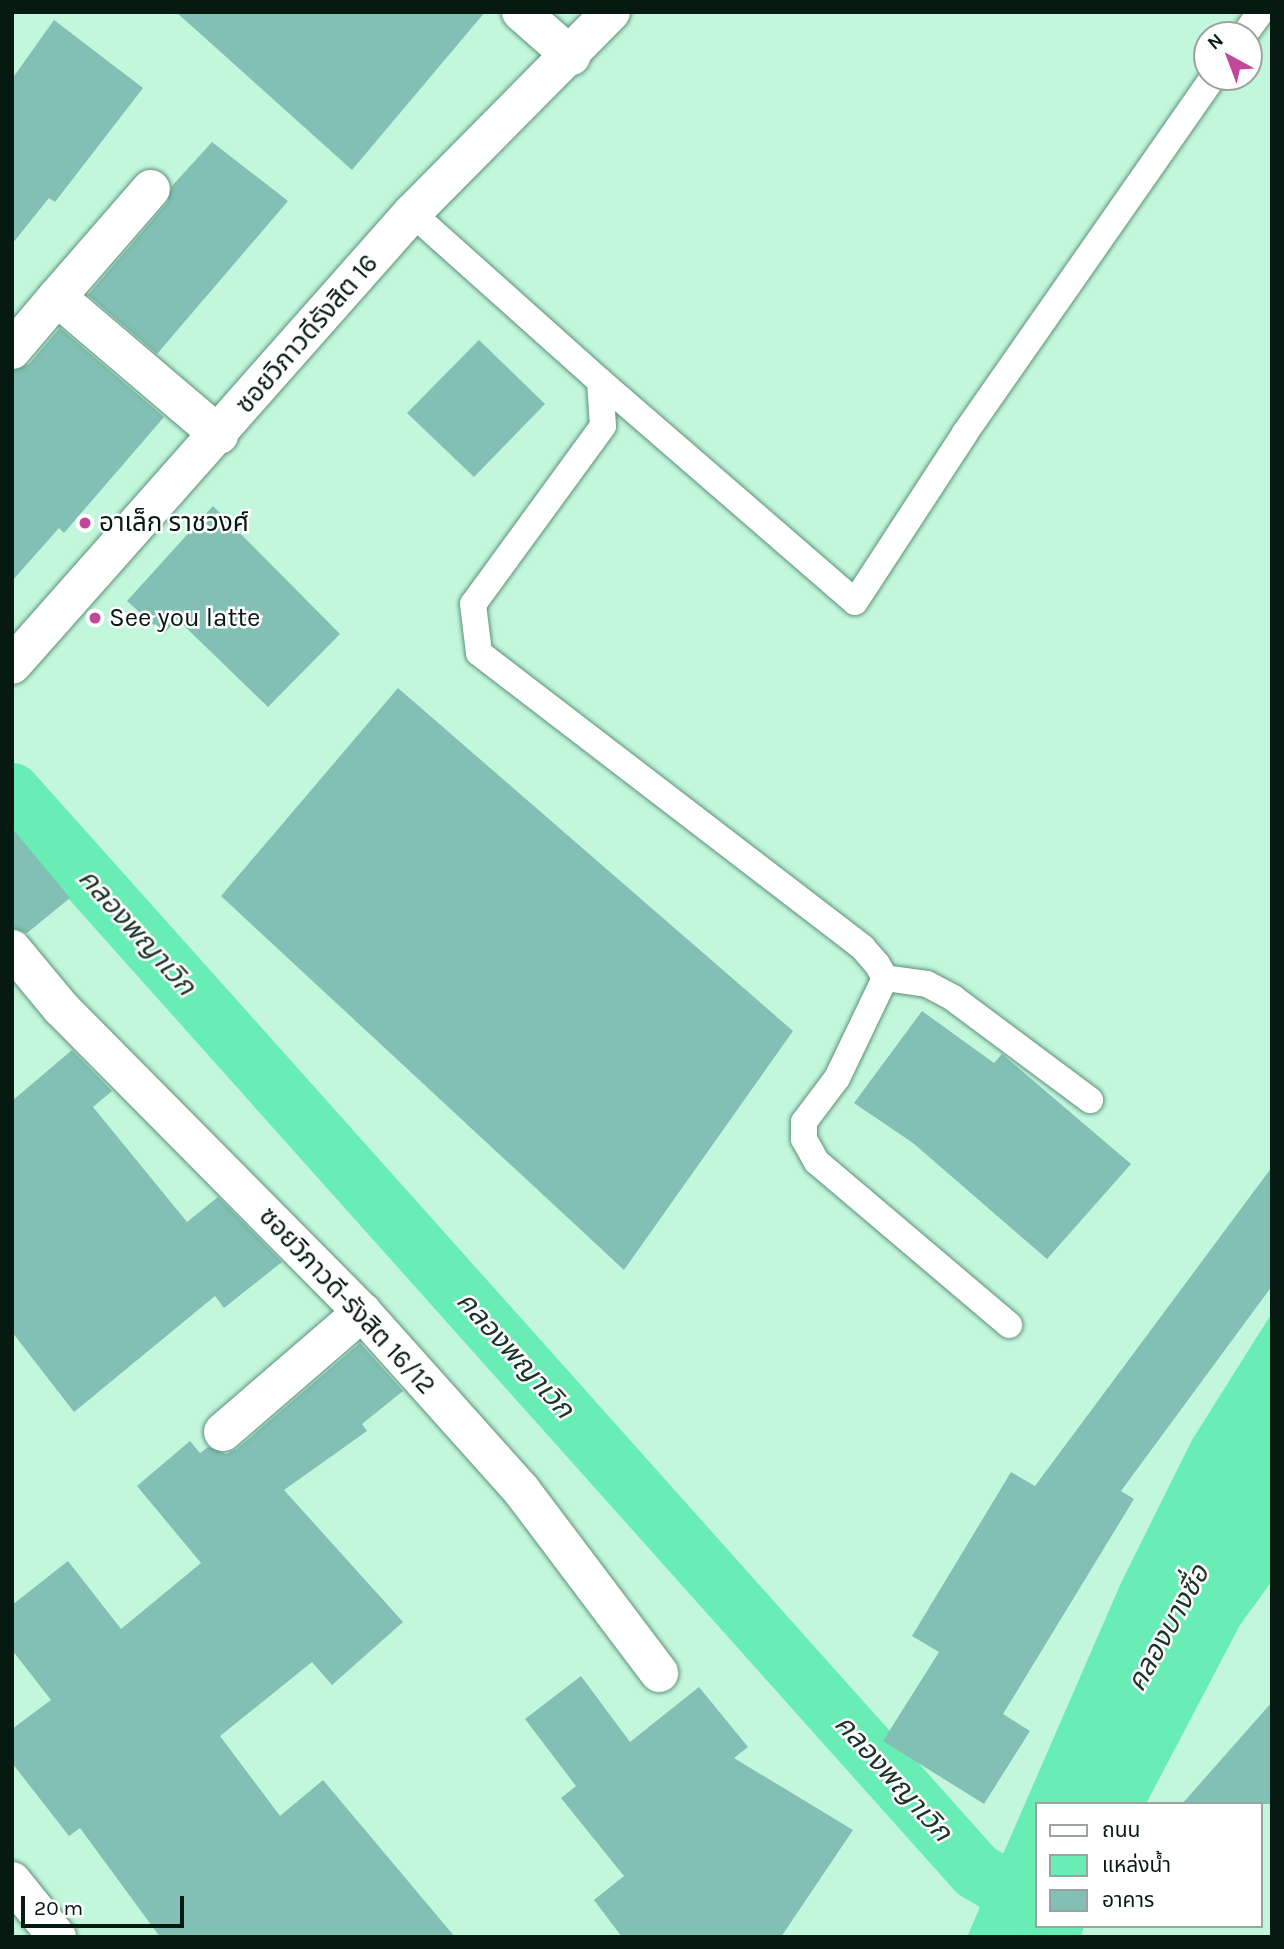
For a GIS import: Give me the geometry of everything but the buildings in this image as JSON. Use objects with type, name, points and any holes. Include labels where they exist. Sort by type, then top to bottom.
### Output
[{"type":"street","points":[[521,12],[571,56]]},
{"type":"street","name":"ซอยวิภาวดีรังสิต 16","points":[[12,665],[219,435],[412,213],[571,56],[611,12]]},
{"type":"street","points":[[12,351],[151,189]]},
{"type":"street","points":[[57,297],[219,435]]},
{"type":"street","name":"ซอยวิภาวดี-รังสิต 16/12","points":[[12,949],[61,1008],[362,1312],[522,1491],[659,1672]]},
{"type":"street","points":[[223,1432],[362,1312]]},
{"type":"street","points":[[12,1881],[57,1937]]},
{"type":"lane","points":[[412,213],[855,603],[965,433],[1203,91]]},
{"type":"lane","points":[[600,381],[603,426],[473,604],[479,653],[863,948],[885,978],[927,984],[953,998],[1090,1100]]},
{"type":"lane","points":[[885,978],[837,1078],[804,1122],[804,1139],[817,1162],[1009,1325]]},
{"type":"water","name":"คลองบางซื่อ","points":[[1272,1313],[1272,1581],[1240,1625],[1147,1802],[1036,1802],[1036,1928],[1083,1928],[1081,1937],[967,1937],[1121,1583],[1192,1440]]},
{"type":"waterway","name":"คลองพญาเวิก","points":[[12,792],[976,1871],[1030,1903]]},
{"type":"place","name":"อาเล็ก ราชวงศ์","points":[[85,523]]},
{"type":"place","name":"See you latte","points":[[95,618]]}]
